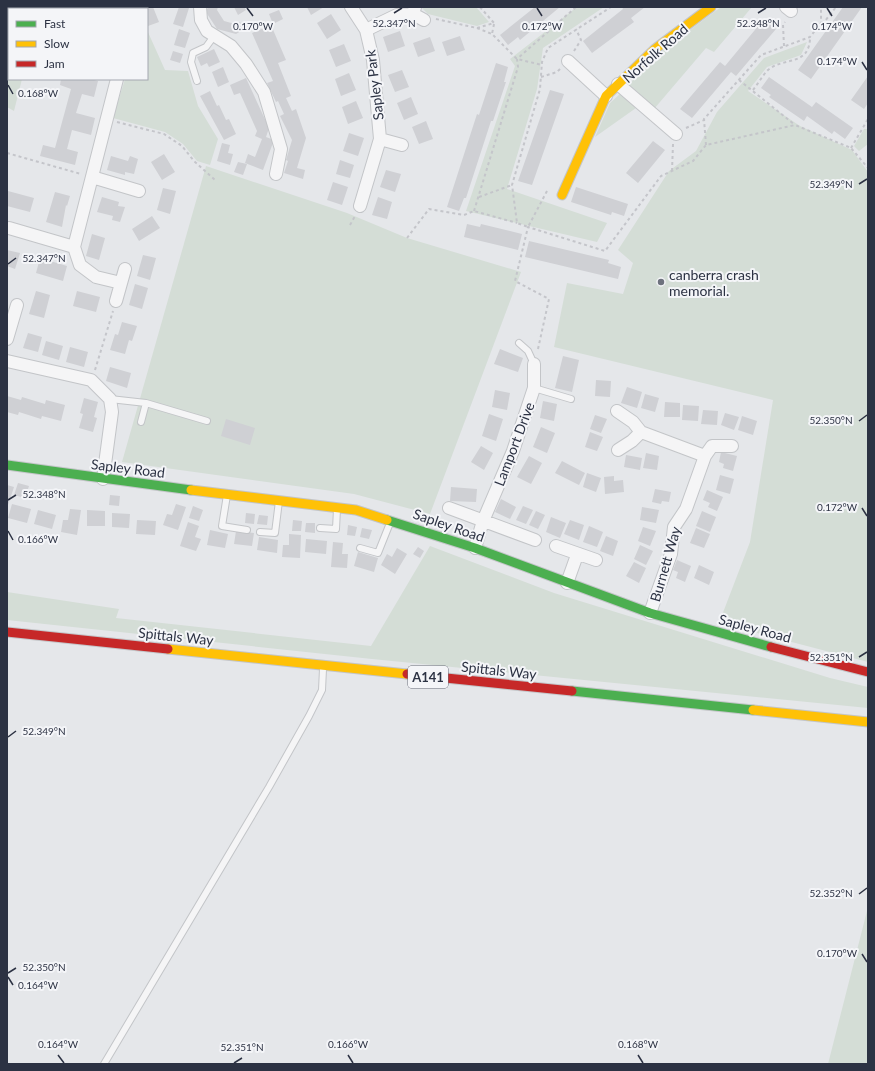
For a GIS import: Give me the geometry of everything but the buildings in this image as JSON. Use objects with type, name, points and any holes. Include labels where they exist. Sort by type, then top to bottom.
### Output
[{"type":"main road","name":"Norfolk Road","points":[[562,195],[606,96],[655,49],[711,7]]},
{"type":"main road","name":"Sapley Road","points":[[7,465],[103,479],[356,510],[392,520],[475,548],[650,613],[868,672]]},
{"type":"main road","name":"Spittals Way","points":[[7,632],[868,722]]},
{"type":"street","points":[[200,7],[201,20],[207,31],[231,46],[246,64],[264,92],[282,149],[276,174]]},
{"type":"street","name":"Sapley Park","points":[[351,7],[366,30],[373,60],[380,139],[360,206]]},
{"type":"street","name":"Sapley Park","points":[[366,30],[397,15],[414,10],[424,20]]},
{"type":"street","points":[[568,61],[606,96]]},
{"type":"street","points":[[117,80],[74,246],[80,265],[96,277],[121,283]]},
{"type":"street","name":"Norfolk Road","points":[[618,84],[676,134]]},
{"type":"street","name":"Sapley Park","points":[[380,139],[402,145]]},
{"type":"street","points":[[92,177],[139,191]]},
{"type":"street","points":[[9,228],[74,246]]},
{"type":"street","points":[[116,301],[125,269]]},
{"type":"street","points":[[7,339],[17,305]]},
{"type":"street","points":[[7,361],[92,380],[110,399],[112,412],[103,479]]},
{"type":"street","name":"Lamport Drive","points":[[475,548],[482,521],[513,451],[534,388],[534,364]]},
{"type":"street","points":[[617,411],[633,422],[641,432],[705,456],[712,446],[732,446]]},
{"type":"street","points":[[618,450],[632,441],[641,432]]},
{"type":"street","name":"Burnett Way","points":[[650,613],[671,554],[674,526],[686,509],[705,456]]},
{"type":"street","points":[[449,508],[534,540]]},
{"type":"street","points":[[556,546],[577,555],[596,560]]},
{"type":"street","points":[[567,583],[577,555]]},
{"type":"lane","points":[[197,82],[191,62],[193,53],[206,47],[214,36]]},
{"type":"lane","points":[[519,343],[528,351],[534,364]]},
{"type":"lane","points":[[534,388],[571,399]]},
{"type":"lane","points":[[110,399],[146,403],[207,422]]},
{"type":"lane","points":[[140,422],[146,403]]},
{"type":"lane","points":[[227,494],[222,526],[247,530]]},
{"type":"lane","points":[[260,532],[276,533],[279,500]]},
{"type":"lane","points":[[320,528],[336,529],[337,507]]},
{"type":"lane","points":[[360,548],[378,553],[392,520]]},
{"type":"lane","points":[[104,1064],[269,787],[309,716],[322,690],[324,666]]},
{"type":"path","points":[[480,7],[494,23]]},
{"type":"path","points":[[517,59],[576,7]]},
{"type":"path","points":[[517,223],[512,185],[540,88],[542,65],[548,48],[611,7]]},
{"type":"path","points":[[820,23],[821,7]]},
{"type":"path","points":[[706,145],[704,119],[761,55],[810,37],[820,23],[825,21],[836,7]]},
{"type":"path","points":[[784,46],[783,25],[788,9]]},
{"type":"path","points":[[424,20],[430,18],[477,28],[492,34],[517,59],[542,65]]},
{"type":"path","points":[[477,28],[494,23]]},
{"type":"path","points":[[492,34],[494,23]]},
{"type":"path","points":[[753,90],[769,69],[802,57],[810,43],[810,37]]},
{"type":"path","points":[[474,211],[518,66],[517,59]]},
{"type":"path","points":[[739,80],[795,125],[851,148],[868,168]]},
{"type":"path","points":[[106,119],[164,134],[182,146],[194,161],[215,180]]},
{"type":"path","points":[[851,148],[868,119]]},
{"type":"path","points":[[407,238],[429,209],[464,216],[474,211],[528,226],[605,251],[661,176],[694,161],[706,145],[795,125]]},
{"type":"path","points":[[864,125],[868,126]]},
{"type":"path","points":[[7,153],[92,177]]},
{"type":"path","points":[[478,197],[512,185]]},
{"type":"path","points":[[534,364],[549,299],[515,281],[528,226],[548,189],[562,195]]},
{"type":"path","points":[[92,380],[116,301]]},
{"type":"shaded area","points":[[421,7],[476,7],[489,22],[477,26],[428,14]]},
{"type":"shaded area","points":[[577,7],[604,7],[543,48],[537,89],[507,189],[607,223],[597,242],[466,211],[515,66],[510,59]]},
{"type":"shaded area","points":[[721,7],[752,7],[714,52],[706,48],[654,109],[627,86],[662,51]]},
{"type":"shaded area","points":[[7,24],[8,80],[22,80],[14,111],[7,107]]},
{"type":"shaded area","points":[[148,32],[165,70],[188,71],[198,106],[218,139],[210,165],[197,161],[183,144],[165,132],[113,118],[125,80],[148,80]]},
{"type":"shaded area","points":[[807,42],[801,55],[767,67],[748,91],[800,126],[852,150],[868,172],[868,662],[719,623],[750,542],[773,400],[554,347],[567,283],[623,294],[633,263],[618,250],[669,171],[696,151],[717,112],[764,58]]},
{"type":"shaded area","points":[[620,94],[636,108],[595,137],[610,103]]},
{"type":"shaded area","points":[[864,129],[868,129],[868,144],[859,151],[854,146]]},
{"type":"shaded area","points":[[206,166],[347,213],[407,238],[521,272],[430,514],[354,494],[122,462]]},
{"type":"shaded area","points":[[430,546],[554,593],[830,678],[868,687],[868,708],[372,659],[7,620],[7,592],[119,609],[116,618],[371,646]]},
{"type":"shaded area","points":[[868,907],[868,1064],[828,1064]]},
{"type":"traffic: fast","points":[[7,465],[191,490]]},
{"type":"traffic: fast","points":[[387,520],[475,548],[650,613],[771,647]]},
{"type":"traffic: fast","points":[[572,691],[753,710]]},
{"type":"traffic: slow","points":[[562,195],[606,96],[655,49],[711,7]]},
{"type":"traffic: slow","points":[[191,490],[356,510],[387,520]]},
{"type":"traffic: slow","points":[[168,649],[407,674]]},
{"type":"traffic: slow","points":[[753,710],[868,722]]},
{"type":"traffic: jam","points":[[7,632],[168,649]]},
{"type":"traffic: jam","points":[[771,647],[868,672]]},
{"type":"traffic: jam","points":[[407,674],[572,691]]},
{"type":"place","name":"canberra crash memorial.","points":[[661,282]]}]
